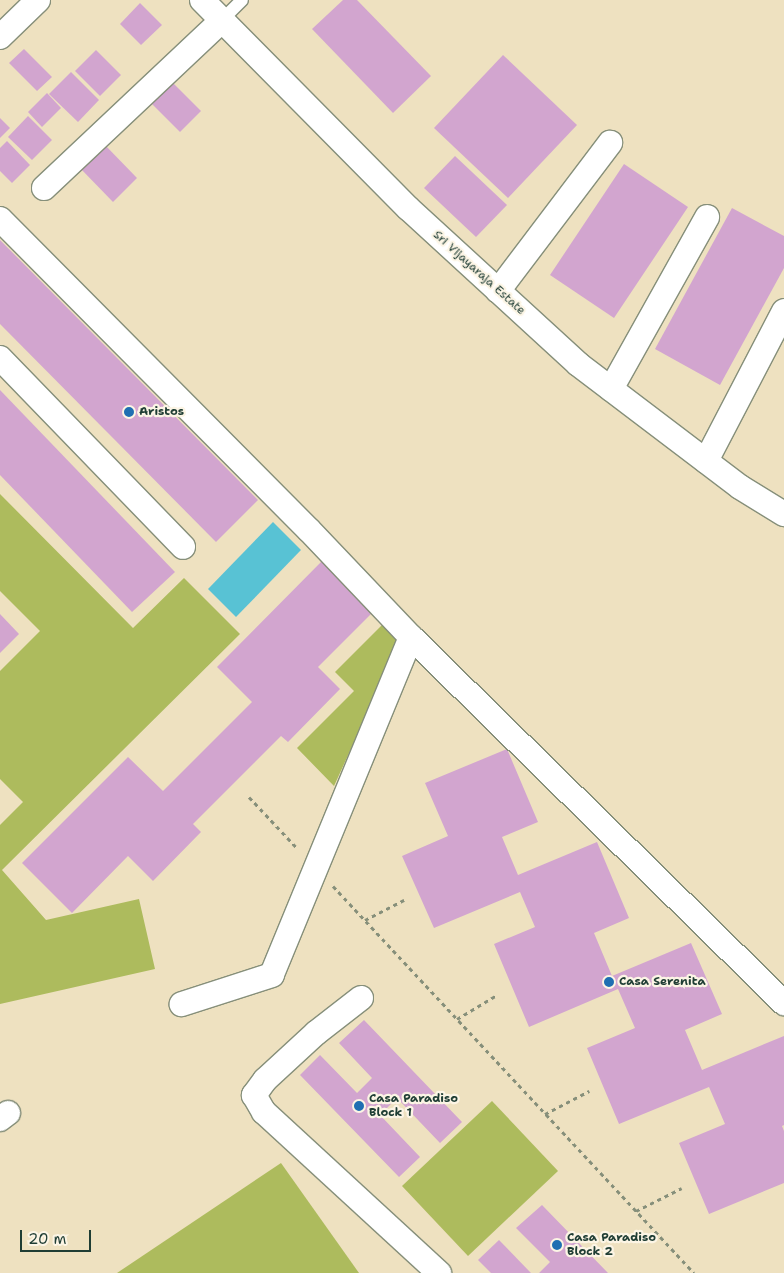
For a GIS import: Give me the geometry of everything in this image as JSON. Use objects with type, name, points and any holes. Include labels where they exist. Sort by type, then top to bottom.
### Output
[{"type":"street","points":[[0,37],[38,0]]},
{"type":"street","name":"Sri Vijayaraja Estate","points":[[202,0],[408,208],[578,364],[740,487],[784,514]]},
{"type":"street","points":[[44,188],[222,20]]},
{"type":"street","points":[[498,291],[610,143]]},
{"type":"street","points":[[611,389],[707,217]]},
{"type":"street","points":[[0,219],[309,530],[411,636],[784,1003]]},
{"type":"street","points":[[706,461],[784,311]]},
{"type":"street","points":[[0,358],[184,547]]},
{"type":"street","points":[[182,1004],[272,975],[411,636]]},
{"type":"street","points":[[360,998],[316,1033],[265,1080],[254,1096],[264,1112],[439,1273]]},
{"type":"lane","points":[[222,20],[242,0]]},
{"type":"path","points":[[250,797],[694,1273]]},
{"type":"path","points":[[365,920],[404,900]]},
{"type":"path","points":[[457,1019],[497,995]]},
{"type":"path","points":[[545,1114],[589,1091]]},
{"type":"path","points":[[636,1211],[682,1188]]},
{"type":"green space","points":[[0,494],[133,628],[184,578],[240,634],[2,870],[46,920],[139,899],[155,969],[0,1004],[0,825],[23,802],[0,779],[0,671],[40,631],[0,591]]},
{"type":"green space","points":[[384,623],[401,639],[334,786],[297,748],[354,691],[335,672]]},
{"type":"green space","points":[[492,1101],[558,1171],[468,1256],[402,1186]]},
{"type":"green space","points":[[281,1163],[359,1273],[117,1273]]},
{"type":"water","points":[[273,522],[301,550],[236,617],[208,589]]},
{"type":"building","points":[[343,0],[357,0],[431,76],[393,113],[312,29]]},
{"type":"building","points":[[140,3],[162,25],[141,45],[120,24]]},
{"type":"building","points":[[24,49],[52,77],[37,91],[9,63]]},
{"type":"building","points":[[96,50],[121,75],[100,96],[75,71]]},
{"type":"building","points":[[503,55],[577,125],[508,198],[434,128]]},
{"type":"building","points":[[71,72],[99,100],[78,122],[49,94]]},
{"type":"building","points":[[171,81],[201,111],[180,132],[150,102]]},
{"type":"building","points":[[47,93],[61,108],[42,127],[28,112]]},
{"type":"building","points":[[28,116],[52,140],[32,160],[8,137]]},
{"type":"building","points":[[0,118],[10,128],[0,138]]},
{"type":"building","points":[[7,141],[30,165],[12,183],[0,171],[0,148]]},
{"type":"building","points":[[104,144],[137,178],[113,202],[80,168]]},
{"type":"building","points":[[455,156],[507,205],[476,237],[424,188]]},
{"type":"building","points":[[624,164],[688,207],[614,318],[550,275]]},
{"type":"building","points":[[732,208],[784,236],[784,268],[720,385],[655,349]]},
{"type":"building","name":"Aristos","points":[[0,240],[258,500],[216,542],[0,324]]},
{"type":"building","points":[[0,390],[175,572],[132,612],[0,475]]},
{"type":"building","points":[[322,561],[373,612],[318,667],[340,689],[288,742],[281,736],[193,824],[201,832],[153,881],[128,856],[72,913],[22,863],[128,757],[163,791],[252,702],[217,667]]},
{"type":"building","points":[[0,614],[19,634],[0,653]]},
{"type":"building","name":"Casa Serenita","points":[[507,749],[538,822],[502,837],[518,875],[597,842],[629,918],[594,933],[612,976],[691,943],[722,1014],[685,1030],[702,1070],[784,1036],[784,1125],[782,1126],[784,1131],[784,1183],[709,1214],[679,1143],[725,1124],[709,1087],[619,1124],[587,1048],[635,1028],[618,989],[529,1027],[494,944],[535,927],[520,892],[434,928],[402,856],[448,836],[425,783]]},
{"type":"building","name":"Casa Paradiso Block 1","points":[[364,1020],[462,1122],[440,1143],[397,1098],[380,1115],[420,1157],[399,1177],[300,1075],[320,1055],[357,1093],[372,1078],[339,1043]]},
{"type":"building","name":"Casa Paradiso Block 2","points":[[542,1205],[608,1273],[539,1273],[550,1262],[516,1228]]},
{"type":"building","points":[[499,1240],[531,1273],[491,1273],[478,1260]]},
{"type":"place","name":"Aristos","points":[[129,412]]},
{"type":"place","name":"Casa Serenita","points":[[609,982]]},
{"type":"place","name":"Casa Paradiso Block 1","points":[[359,1106]]},
{"type":"place","name":"Casa Paradiso Block 2","points":[[557,1245]]}]
